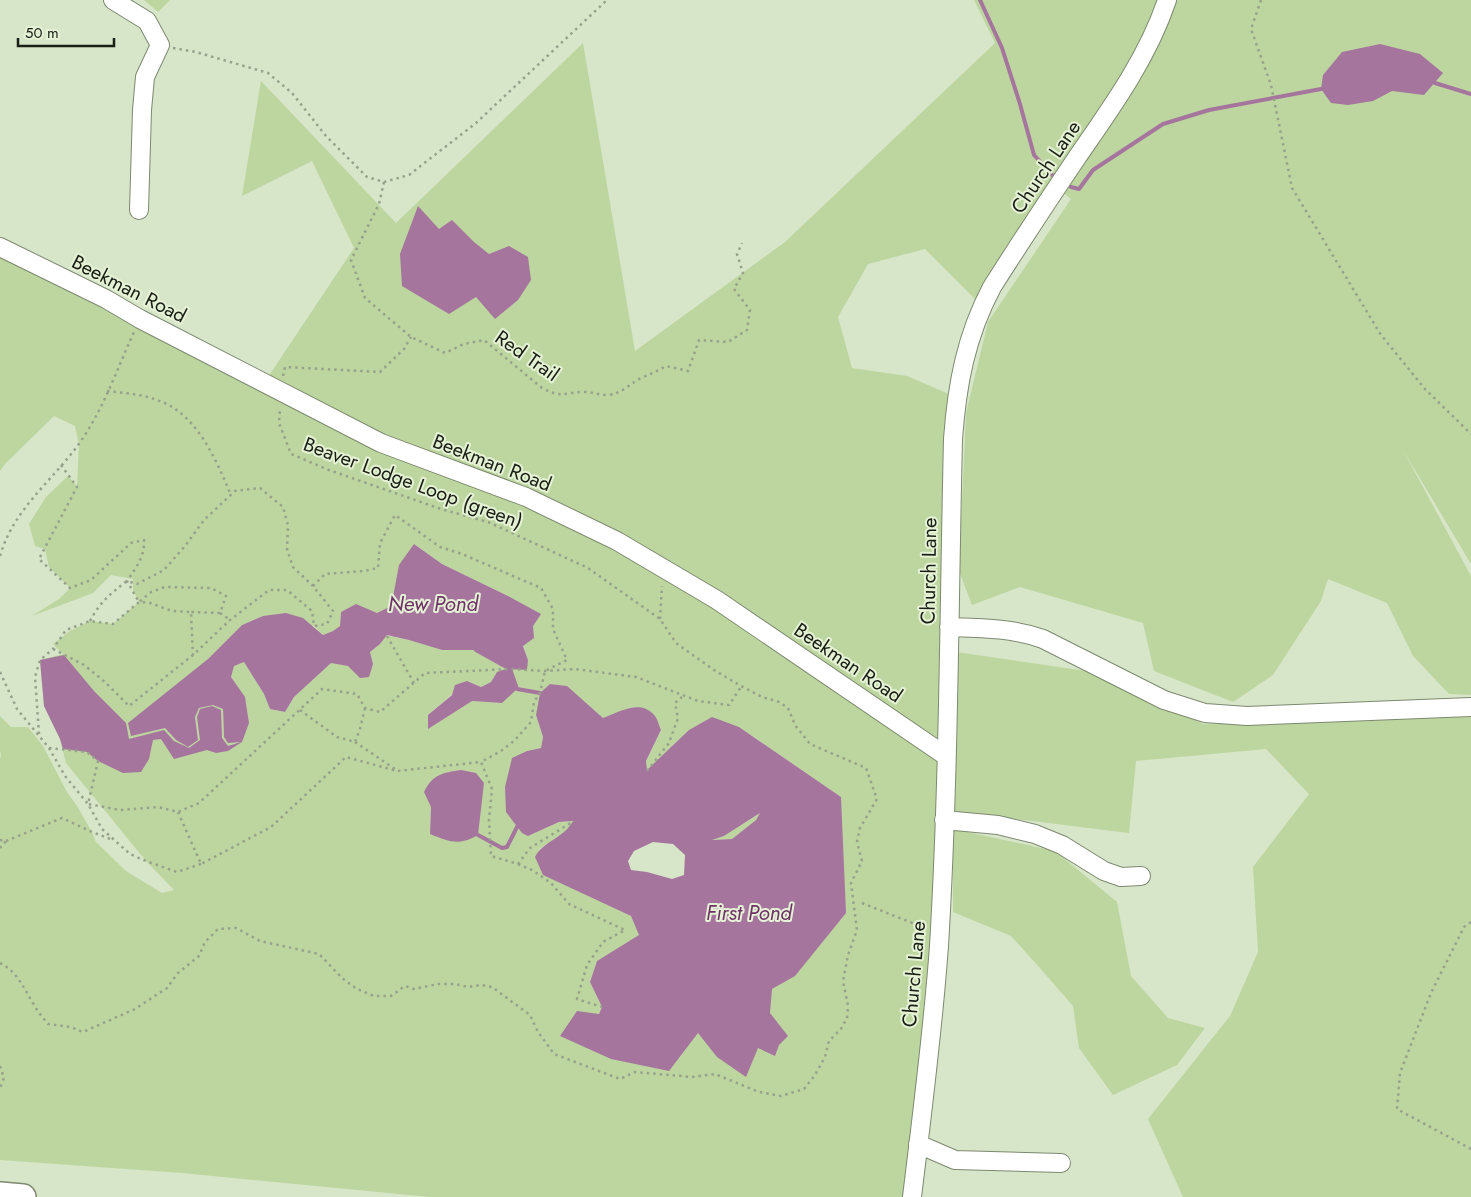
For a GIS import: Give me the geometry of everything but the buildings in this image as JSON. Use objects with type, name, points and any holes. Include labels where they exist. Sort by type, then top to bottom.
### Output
[{"type":"highway","points":[[0,1195],[23,1197]]},
{"type":"street","points":[[113,0],[147,21],[160,45],[145,77],[142,110],[139,210]]},
{"type":"street","name":"Church Lane","points":[[912,1197],[927,1072],[939,934],[946,756],[953,439],[956,397],[968,344],[980,310],[1008,262],[1114,104],[1137,66],[1167,0]]},
{"type":"street","name":"Beekman Road","points":[[0,248],[106,299],[140,319],[381,443],[526,497],[617,541],[717,600],[946,756]]},
{"type":"street","points":[[949,626],[1002,628],[1026,633],[1043,639],[1164,700],[1205,714],[1247,716],[1471,708]]},
{"type":"street","points":[[944,820],[998,825],[1035,834],[1062,845],[1104,871],[1121,877],[1141,876]]},
{"type":"street","points":[[918,1144],[955,1160],[1061,1163]]},
{"type":"path","points":[[160,45],[196,52],[268,72],[292,92],[326,136],[367,177],[384,182],[408,174],[476,123],[607,0]]},
{"type":"path","points":[[1261,0],[1251,29],[1271,85],[1292,188],[1381,335],[1425,389],[1471,434]]},
{"type":"path","name":"Red Trail","points":[[384,182],[379,204],[351,260],[365,298],[410,337],[445,354],[464,344],[484,340],[542,388],[553,393],[566,395],[583,392],[607,395],[621,392],[640,378],[666,366],[688,371],[699,340],[728,342],[747,330],[750,310],[734,289],[743,273],[737,254],[742,243]]},
{"type":"path","points":[[0,556],[4,542],[24,507],[79,444],[96,414],[140,319]]},
{"type":"path","name":"Beaver Lodge Loop (green)","points":[[0,962],[8,967],[22,983],[34,1005],[48,1024],[71,1027],[83,1032],[135,1009],[167,988],[178,973],[200,956],[205,942],[218,929],[236,928],[260,941],[318,954],[342,978],[374,996],[391,996],[405,986],[414,988],[438,984],[454,984],[468,987],[481,985],[492,987],[530,1015],[538,1032],[554,1054],[620,1079],[635,1072],[692,1077],[715,1074],[758,1092],[781,1096],[804,1089],[815,1076],[825,1058],[829,1041],[841,1029],[848,1018],[848,1006],[843,981],[848,955],[857,930],[851,883],[862,861],[857,842],[860,828],[877,799],[866,768],[810,744],[795,725],[788,708],[780,702],[762,697],[714,670],[676,643],[660,619],[588,568],[488,522],[441,509],[329,470],[291,454],[279,423],[285,367],[380,372],[404,349],[410,337]]},
{"type":"path","points":[[107,391],[159,400],[183,414],[215,459],[231,495]]},
{"type":"path","points":[[61,465],[77,487],[39,559],[70,588],[91,580],[131,542],[144,540],[145,549],[137,567],[127,581],[104,599],[90,621]]},
{"type":"path","points":[[53,649],[84,664],[129,706],[193,655],[230,620],[269,590],[287,590],[312,611],[314,626],[327,624],[333,611],[313,586],[293,567],[287,549],[288,524],[283,507],[260,488],[235,491],[204,520],[164,570],[137,584],[127,581]]},
{"type":"path","points":[[313,586],[325,574],[378,568],[380,543],[395,515],[440,547],[462,554],[541,588],[553,609],[553,629],[568,660],[545,671]]},
{"type":"path","points":[[660,619],[662,580]]},
{"type":"path","points":[[127,581],[139,602]]},
{"type":"path","points":[[39,736],[36,677],[40,660],[53,649],[66,630],[90,621],[113,624],[151,592],[165,587],[211,588],[226,596],[220,613]]},
{"type":"path","points":[[139,602],[150,603],[172,611],[220,613],[230,620]]},
{"type":"path","points":[[191,612],[193,655]]},
{"type":"path","points":[[387,636],[414,683]]},
{"type":"path","points":[[88,804],[120,810],[158,807],[178,812],[199,803],[322,689],[357,694],[366,708],[380,712],[425,673],[510,669],[545,671],[575,669],[636,677],[698,702],[729,705],[741,686]]},
{"type":"path","points":[[0,672],[16,709],[49,748],[65,776],[88,804],[102,829],[130,854],[177,872],[201,864],[271,827],[346,757],[397,771],[481,762],[514,741],[531,722],[534,702],[540,693],[545,671]]},
{"type":"path","points":[[647,771],[669,743],[678,718],[676,703],[682,696]]},
{"type":"path","points":[[355,742],[366,708]]},
{"type":"path","points":[[300,710],[337,736],[355,742],[397,771]]},
{"type":"path","points":[[49,748],[87,752],[98,761],[88,804]]},
{"type":"path","points":[[481,762],[492,789],[489,820],[492,856],[532,870],[551,883],[569,904],[625,930],[603,942],[587,965],[579,991],[577,999],[602,1007]]},
{"type":"path","points":[[178,812],[201,864]]},
{"type":"path","points":[[0,840],[6,840],[62,818],[116,841]]},
{"type":"path","points":[[518,864],[530,848],[574,821]]},
{"type":"path","points":[[0,848],[6,840]]},
{"type":"path","points":[[862,903],[939,934]]},
{"type":"path","points":[[1471,922],[1464,927],[1431,993],[1400,1073],[1397,1109],[1471,1148]]},
{"type":"path","points":[[0,1066],[4,1078],[0,1088]]},
{"type":"green space","points":[[144,0],[170,0],[158,12]]},
{"type":"green space","points":[[974,0],[1158,0],[1136,54],[978,302],[925,249],[868,264],[838,317],[852,368],[907,376],[956,397],[946,756],[912,1197],[430,1197],[182,1173],[0,1160],[0,716],[11,727],[28,727],[43,746],[96,842],[126,871],[162,893],[174,890],[146,861],[66,763],[60,739],[44,706],[40,660],[63,654],[53,644],[70,631],[90,621],[113,624],[139,602],[133,590],[133,579],[111,575],[93,593],[32,616],[59,599],[70,588],[49,567],[45,549],[35,546],[29,524],[46,497],[68,476],[77,486],[79,444],[75,426],[54,416],[0,471],[0,247],[264,383],[354,248],[312,161],[242,196],[261,81],[396,223],[583,43],[635,351],[785,242],[995,43]],"holes":[[[414,544],[442,564],[508,596],[528,660],[510,669],[476,650],[442,650],[386,635],[380,644],[370,652],[373,664],[361,677],[348,666],[331,662],[294,697],[285,712],[270,709],[264,694],[244,662],[233,666],[231,677],[245,700],[247,707],[247,722],[242,741],[224,737],[223,709],[213,704],[199,708],[195,716],[198,740],[176,740],[165,728],[208,659],[242,625],[263,616],[314,626],[323,635],[340,626],[341,612],[377,613],[393,605],[393,597]],[[497,672],[502,703],[472,701],[428,715],[467,681],[481,687],[491,682]],[[550,684],[566,686],[603,718],[633,707],[654,716],[661,731],[646,761],[647,771],[689,730],[739,727],[841,797],[611,1059],[599,1014],[602,1007],[590,982],[597,961],[640,935],[631,916],[543,874],[539,849],[566,832],[574,821],[559,822],[528,836],[527,751],[541,748],[543,737],[536,715]],[[484,783],[481,803],[430,834],[431,807]]]},
{"type":"green space","points":[[1173,0],[1471,0],[1471,564],[1403,450],[1471,576],[1471,695],[1449,694],[1413,656],[1387,603],[1328,579],[1321,601],[1273,675],[1233,702],[1154,671],[1143,623],[1020,587],[972,605],[959,571],[966,413],[988,322],[1071,199],[1062,192],[1122,107],[1167,18]]},
{"type":"green space","points":[[956,652],[1100,673],[1203,724],[1412,714],[1471,717],[1471,1197],[1183,1197],[1148,1119],[1230,1016],[1258,952],[1253,867],[1309,794],[1266,749],[1136,761],[1129,833],[953,811]]},
{"type":"green space","points":[[762,812],[756,820],[732,839],[710,840],[724,836]]},
{"type":"green space","points":[[953,829],[1055,851],[1117,902],[1131,976],[1168,1018],[1205,1028],[1177,1065],[1113,1095],[1079,1048],[1073,1006],[1039,967],[1011,936],[953,912]]},
{"type":"water","points":[[1380,44],[1420,54],[1443,73],[1424,95],[1392,91],[1373,101],[1348,105],[1331,103],[1321,89],[1323,75],[1342,52]]},
{"type":"water","points":[[418,206],[439,229],[452,220],[489,254],[509,246],[528,257],[531,280],[518,300],[495,319],[476,297],[449,314],[402,286],[400,254]]},
{"type":"water","name":"New Pond","points":[[414,544],[442,564],[541,614],[533,626],[534,638],[523,646],[528,660],[527,670],[510,669],[517,689],[502,703],[472,701],[428,729],[428,715],[452,695],[455,685],[467,681],[481,687],[491,682],[497,672],[509,668],[476,650],[442,650],[387,635],[370,652],[373,664],[369,677],[360,678],[348,666],[331,663],[294,697],[285,712],[270,709],[264,694],[244,662],[234,666],[231,677],[245,697],[249,723],[242,742],[228,751],[216,753],[207,750],[174,759],[161,739],[153,740],[149,759],[141,772],[123,773],[98,761],[87,752],[63,749],[44,706],[40,660],[64,655],[94,691],[126,723],[129,739],[164,730],[174,741],[189,748],[200,740],[197,717],[200,709],[212,706],[221,710],[222,738],[228,746],[241,742],[228,743],[224,737],[223,709],[213,705],[199,708],[195,717],[198,740],[188,747],[176,740],[165,728],[131,736],[128,723],[208,659],[242,625],[263,616],[286,613],[303,618],[323,635],[340,626],[341,612],[356,604],[377,613],[393,605],[399,565]]},
{"type":"water","name":"First Pond","points":[[550,684],[567,686],[603,718],[630,708],[637,707],[649,711],[656,718],[661,730],[646,761],[647,770],[689,730],[712,717],[739,727],[841,797],[846,913],[795,976],[772,989],[770,1013],[788,1036],[779,1045],[775,1056],[758,1048],[746,1077],[717,1057],[698,1033],[669,1071],[611,1059],[560,1036],[577,1011],[599,1014],[602,1007],[590,982],[597,961],[639,935],[631,916],[543,875],[535,857],[543,847],[564,832],[573,821],[559,822],[528,836],[522,833],[506,812],[505,787],[512,758],[527,751],[541,748],[543,737],[536,715],[540,693]],"holes":[[[760,813],[756,820],[732,839],[712,840],[724,836]],[[653,842],[673,844],[685,855],[684,875],[672,879],[631,870],[628,861],[634,851]]]},
{"type":"water","points":[[461,770],[476,773],[484,783],[478,835],[465,841],[454,842],[430,834],[431,807],[424,792],[431,781],[439,775]]},
{"type":"waterway","points":[[980,0],[1002,48],[1034,155],[1054,177]]},
{"type":"waterway","points":[[1435,83],[1471,94]]},
{"type":"waterway","points":[[1071,187],[1079,189],[1093,170],[1163,124],[1209,110],[1321,89]]},
{"type":"waterway","points":[[476,650],[510,669],[517,689],[540,693]]},
{"type":"waterway","points":[[478,835],[502,848],[507,847],[517,827]]}]
